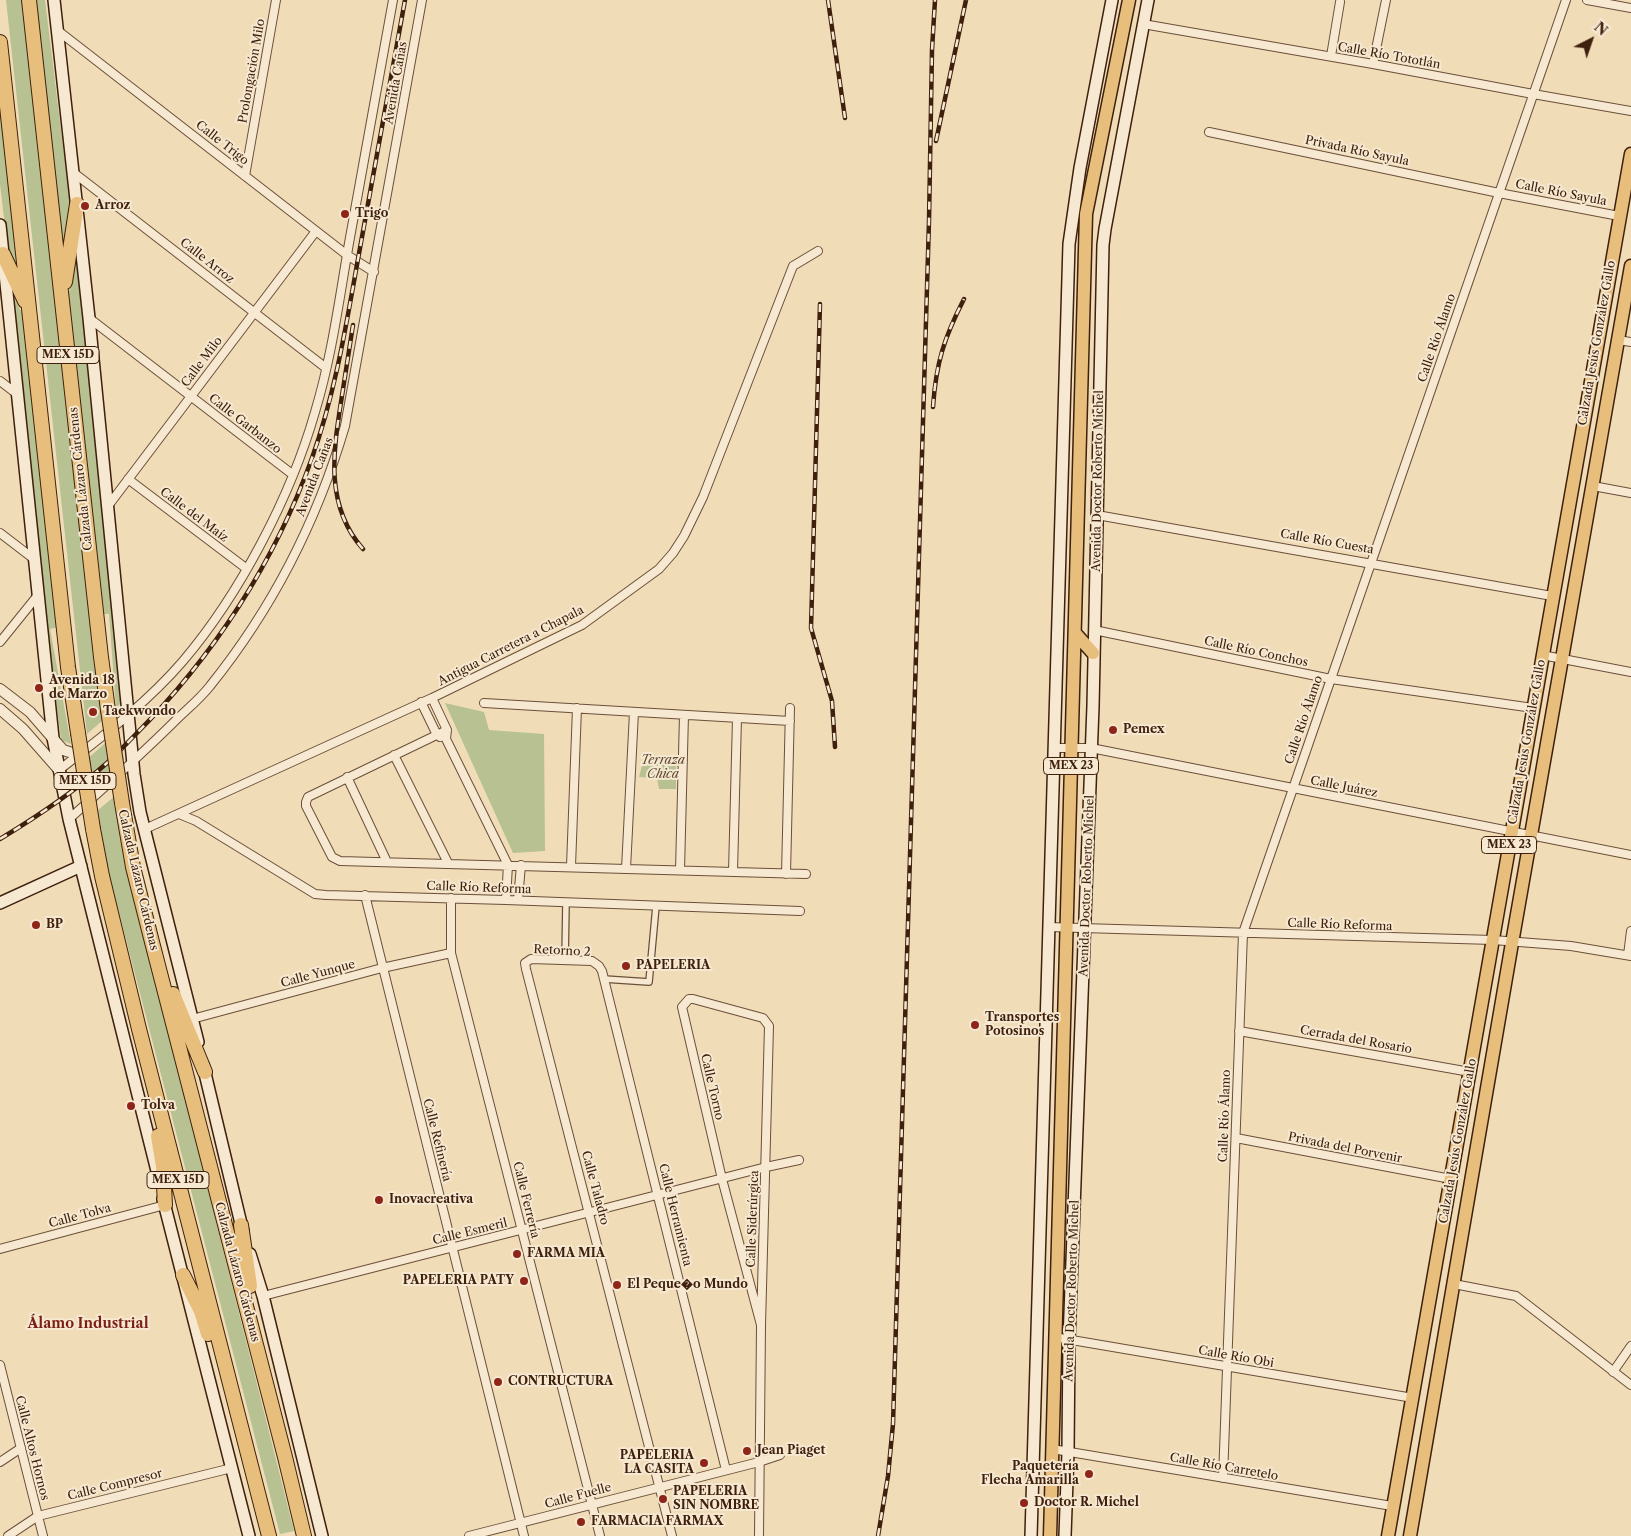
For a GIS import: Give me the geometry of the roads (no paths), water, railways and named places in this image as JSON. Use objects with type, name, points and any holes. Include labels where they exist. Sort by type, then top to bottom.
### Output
[{"type":"highway","name":"Calzada Lázaro Cárdenas","points":[[29,0],[100,647],[133,867],[304,1536]]},
{"type":"highway","name":"MEX 15D","points":[[0,42],[68,667],[92,829],[139,1029],[268,1533]]},
{"type":"highway","points":[[62,303],[77,204]]},
{"type":"highway","points":[[2,253],[30,312]]},
{"type":"highway","points":[[152,942],[204,1072]]},
{"type":"highway","points":[[139,1029],[163,1166],[165,1205]]},
{"type":"highway","points":[[241,1225],[247,1276],[286,1430],[285,1457]]},
{"type":"highway","points":[[183,1275],[201,1311],[257,1488]]},
{"type":"main road","name":"Calzada Lázaro Cárdenas","points":[[54,0],[89,318],[128,716],[140,812],[241,1225],[262,1296],[322,1536]]},
{"type":"main road","points":[[1030,1536],[1069,244],[1080,168],[1112,0]]},
{"type":"main road","name":"Avenida Doctor Roberto Michel","points":[[1050,1536],[1086,214],[1129,0]]},
{"type":"main road","name":"Avenida Doctor Roberto Michel","points":[[1065,1536],[1069,1340],[1094,653],[1103,245],[1148,0]]},
{"type":"main road","points":[[1108,108],[1127,112]]},
{"type":"main road","name":"Calzada Jesús González Gallo","points":[[1388,1536],[1631,154]]},
{"type":"main road","points":[[1628,175],[1631,193]]},
{"type":"main road","points":[[0,225],[53,738],[59,770],[69,819],[165,1205],[250,1536]]},
{"type":"main road","name":"Calzada Jesús González Gallo","points":[[1410,1536],[1512,942],[1593,486],[1625,341],[1631,266]]},
{"type":"main road","points":[[1060,514],[1078,515]]},
{"type":"main road","points":[[1075,633],[1094,653]]},
{"type":"main road","points":[[0,903],[81,866]]},
{"type":"main road","points":[[1404,1448],[1430,1422]]},
{"type":"main road","points":[[314,1536],[319,1523]]},
{"type":"street","name":"Prolongación Milo","points":[[245,176],[276,0]]},
{"type":"street","name":"Avenida Cañas","points":[[59,770],[128,716],[184,660],[218,614],[247,569],[266,534],[292,474],[315,413],[326,368],[393,0]]},
{"type":"street","name":"Avenida Cañas","points":[[69,819],[133,763],[208,688],[246,638],[286,574],[303,540],[333,467],[346,426],[422,0]]},
{"type":"street","points":[[1373,64],[1386,0]]},
{"type":"street","name":"Calle Río Álamo","points":[[1223,1478],[1243,933],[1566,0]]},
{"type":"street","points":[[1587,0],[1631,8]]},
{"type":"street","points":[[1331,56],[1340,2]]},
{"type":"street","name":"Calle Río Tototlán","points":[[1143,24],[1631,111]]},
{"type":"street","name":"Calle Trigo","points":[[57,30],[347,255],[374,272]]},
{"type":"street","name":"Privada Río Sayula","points":[[1209,132],[1499,193]]},
{"type":"street","name":"Calle Arroz","points":[[74,173],[326,368]]},
{"type":"street","name":"Calle Río Sayula","points":[[1499,193],[1619,216]]},
{"type":"street","name":"Calle Milo","points":[[107,507],[316,231]]},
{"type":"street","name":"Antigua Carretera a Chapala","points":[[145,829],[432,698],[582,625],[659,569],[684,536],[704,497],[793,266],[818,251]]},
{"type":"street","name":"Calle Garbanzo","points":[[89,318],[292,474]]},
{"type":"street","points":[[2,386],[17,394]]},
{"type":"street","name":"Calle del Maíz","points":[[128,479],[247,569]]},
{"type":"street","points":[[1593,486],[1631,493]]},
{"type":"street","name":"Calle Río Cuesta","points":[[1097,515],[1552,596]]},
{"type":"street","points":[[0,533],[34,559]]},
{"type":"street","points":[[0,642],[38,595]]},
{"type":"street","name":"Calle Río Conchos","points":[[1094,630],[1330,679],[1533,708]]},
{"type":"street","points":[[1542,655],[1631,672]]},
{"type":"street","points":[[0,689],[30,712],[64,750],[79,755]]},
{"type":"street","points":[[432,698],[447,730],[446,739],[508,865],[506,900]]},
{"type":"street","points":[[421,702],[436,735],[446,739]]},
{"type":"street","points":[[484,703],[790,721]]},
{"type":"street","points":[[571,866],[578,708]]},
{"type":"street","points":[[786,874],[790,708]]},
{"type":"street","points":[[0,709],[23,729],[59,770]]},
{"type":"street","points":[[626,869],[634,712]]},
{"type":"street","points":[[680,870],[684,715]]},
{"type":"street","points":[[733,872],[737,718]]},
{"type":"street","points":[[447,730],[308,797],[306,802],[310,815],[329,854],[336,860],[806,874]]},
{"type":"street","name":"Calle Juárez","points":[[1053,748],[1091,748],[1631,854]]},
{"type":"street","points":[[394,755],[448,863]]},
{"type":"street","points":[[347,778],[387,862]]},
{"type":"street","name":"Calle Río Reforma","points":[[179,814],[196,821],[315,894],[800,911]]},
{"type":"street","points":[[518,900],[521,866]]},
{"type":"street","name":"Calle Refinería","points":[[364,895],[524,1536]]},
{"type":"street","name":"Calle Ferrería","points":[[451,898],[451,953],[600,1536]]},
{"type":"street","points":[[565,961],[566,902]]},
{"type":"street","points":[[604,979],[649,982],[656,906]]},
{"type":"street","name":"Calle Río Reforma","points":[[1048,927],[1492,940],[1571,946],[1629,956]]},
{"type":"street","points":[[1629,956],[1631,931]]},
{"type":"street","name":"Calle Yunque","points":[[192,1019],[382,968],[451,953]]},
{"type":"street","name":"Retorno 2","points":[[525,963],[531,959],[592,961],[599,966]]},
{"type":"street","name":"Calle Taladro","points":[[525,963],[672,1536]]},
{"type":"street","name":"Calle Herramienta","points":[[599,966],[604,979],[659,1195],[726,1470]]},
{"type":"street","name":"Calle Torno","points":[[761,1325],[722,1179],[682,1007],[685,1002],[692,999],[763,1018],[768,1022]]},
{"type":"street","name":"Calle Siderúrgica","points":[[759,1536],[761,1325],[770,1029],[768,1022]]},
{"type":"street","name":"Cerrada del Rosario","points":[[1239,1031],[1470,1072]]},
{"type":"street","name":"Privada del Porvenir","points":[[1236,1138],[1451,1179]]},
{"type":"street","name":"Calle Esmeril","points":[[262,1296],[799,1160]]},
{"type":"street","name":"Calle Tolva","points":[[0,1249],[165,1205]]},
{"type":"street","points":[[1454,1284],[1516,1296],[1631,1385]]},
{"type":"street","name":"Calle Río Obi","points":[[1054,1337],[1413,1398]]},
{"type":"street","points":[[1613,1372],[1631,1346]]},
{"type":"street","name":"Calle Altos Hornos","points":[[0,1366],[2,1385],[21,1448],[43,1536]]},
{"type":"street","points":[[0,1462],[21,1448]]},
{"type":"street","name":"Calle Río Carretelo","points":[[1052,1449],[1392,1506]]},
{"type":"street","name":"Calle Fuelle","points":[[469,1536],[780,1455]]},
{"type":"street","name":"Calle Compresor","points":[[8,1536],[38,1516],[232,1468]]},
{"type":"railway","points":[[0,839],[82,784],[118,753],[163,705],[216,640],[239,606],[280,534],[312,458],[339,360],[405,0]]},
{"type":"railway","points":[[828,0],[845,118]]},
{"type":"railway","points":[[878,1536],[888,1476],[893,1424],[929,221],[932,50],[935,0]]},
{"type":"railway","points":[[936,141],[966,0]]},
{"type":"railway","points":[[933,407],[936,377],[942,351],[964,299]]},
{"type":"railway","points":[[820,304],[811,628],[832,701],[835,747]]},
{"type":"railway","points":[[353,325],[334,460],[337,497],[342,515],[363,549]]},
{"type":"place","name":"Arroz","points":[[85,206]]},
{"type":"place","name":"Trigo","points":[[345,214]]},
{"type":"place","name":"Avenida 18 de Marzo","points":[[39,688]]},
{"type":"place","name":"Taekwondo","points":[[93,712]]},
{"type":"place","name":"Pemex","points":[[1113,730]]},
{"type":"place","name":"BP","points":[[36,925]]},
{"type":"place","name":"PAPELERIA","points":[[626,966]]},
{"type":"place","name":"Transportes Potosinos","points":[[975,1025]]},
{"type":"place","name":"Tolva","points":[[131,1106]]},
{"type":"place","name":"Inovacreativa","points":[[379,1200]]},
{"type":"place","name":"FARMA MIA","points":[[517,1254]]},
{"type":"place","name":"PAPELERIA PATY","points":[[524,1281]]},
{"type":"place","name":"El Peque�o Mundo","points":[[617,1285]]},
{"type":"place","name":"CONTRUCTURA","points":[[498,1382]]},
{"type":"place","name":"Jean Piaget","points":[[747,1451]]},
{"type":"place","name":"PAPELERIA LA CASITA","points":[[704,1463]]},
{"type":"place","name":"Paquetería Flecha Amarilla","points":[[1089,1474]]},
{"type":"place","name":"PAPELERIA SIN NOMBRE","points":[[663,1499]]},
{"type":"place","name":"Doctor R. Michel","points":[[1024,1503]]},
{"type":"place","name":"FARMACIA FARMAX","points":[[581,1522]]},
{"type":"district","name":"Álamo Industrial","points":[[88,1324]]},
{"type":"park label","name":"Terraza Chica","points":[[663,768]]}]
